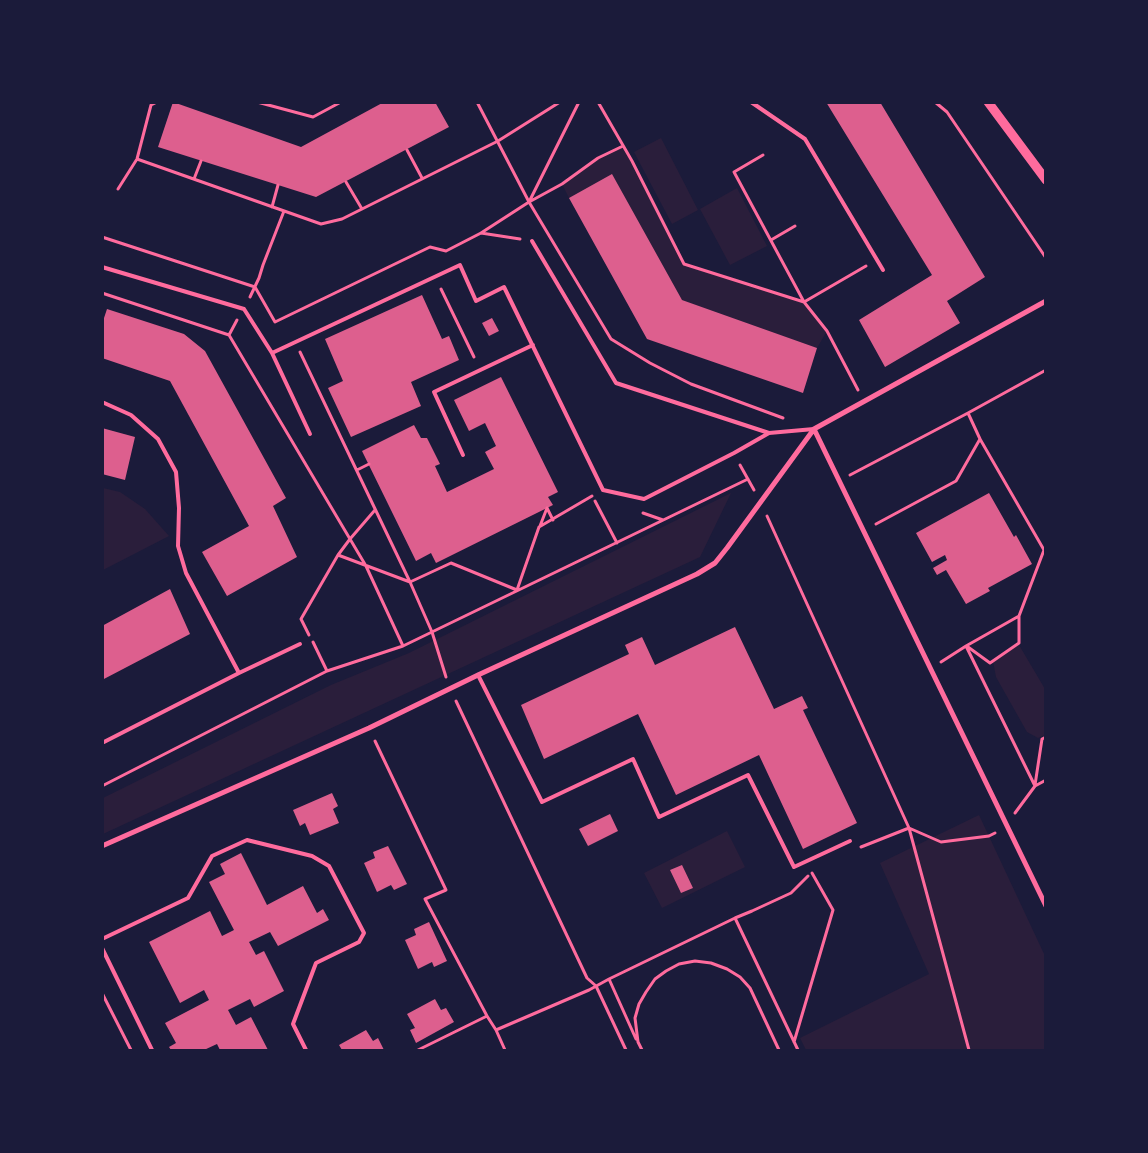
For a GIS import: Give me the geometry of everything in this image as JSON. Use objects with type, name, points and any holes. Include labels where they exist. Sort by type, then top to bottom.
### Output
[{"type":"street","points":[[988,102],[1046,180]]},
{"type":"street","points":[[102,846],[369,728],[478,674],[688,578],[715,563],[814,428],[1046,301]]},
{"type":"street","points":[[814,428],[1046,906]]},
{"type":"lane","points":[[751,102],[805,139],[883,270]]},
{"type":"lane","points":[[532,241],[616,383],[769,433]]},
{"type":"lane","points":[[272,353],[460,265],[476,301],[504,287],[603,490],[644,499],[769,433],[814,428]]},
{"type":"lane","points":[[102,267],[244,309],[272,353],[310,434]]},
{"type":"lane","points":[[463,454],[434,392],[533,345]]},
{"type":"lane","points":[[102,402],[132,415],[158,439],[176,472],[179,508],[178,546],[186,573],[239,673]]},
{"type":"lane","points":[[102,743],[300,644]]},
{"type":"lane","points":[[478,674],[542,802],[632,760],[659,817],[748,775],[794,867],[850,840]]},
{"type":"lane","points":[[102,939],[188,898],[212,856],[247,840],[312,856],[329,866],[364,933],[359,942],[316,964],[293,1024],[306,1050]]},
{"type":"lane","points":[[102,948],[152,1050]]},
{"type":"path","points":[[118,190],[137,159],[151,105],[157,102]]},
{"type":"path","points":[[258,102],[313,117],[341,102]]},
{"type":"path","points":[[477,102],[529,202],[611,339],[650,363],[691,384],[783,418]]},
{"type":"path","points":[[137,159],[321,224],[342,219],[498,140],[560,102]]},
{"type":"path","points":[[529,202],[579,102]]},
{"type":"path","points":[[598,102],[684,264],[804,302],[878,260]]},
{"type":"path","points":[[935,102],[947,112],[1046,258]]},
{"type":"path","points":[[102,237],[254,287],[275,322],[430,247],[446,251],[481,233],[529,202],[562,184],[598,158],[622,146]]},
{"type":"path","points":[[407,150],[422,178]]},
{"type":"path","points":[[763,155],[734,172],[804,302],[827,330],[860,394]]},
{"type":"path","points":[[194,180],[201,161]]},
{"type":"path","points":[[346,182],[362,209]]},
{"type":"path","points":[[272,207],[278,185]]},
{"type":"path","points":[[259,278],[284,211]]},
{"type":"path","points":[[771,240],[795,226]]},
{"type":"path","points":[[481,233],[532,241]]},
{"type":"path","points":[[438,284],[474,357]]},
{"type":"path","points":[[102,293],[229,335],[366,566],[404,646]]},
{"type":"path","points":[[298,349],[410,582],[432,632],[450,688],[587,978],[596,986],[626,1050]]},
{"type":"path","points":[[840,480],[1046,370]]},
{"type":"path","points":[[966,646],[990,663],[1020,643],[1019,616],[1044,550],[980,439],[968,413]]},
{"type":"path","points":[[864,530],[956,481],[980,439]]},
{"type":"path","points":[[734,453],[761,501],[909,828],[969,1050]]},
{"type":"path","points":[[357,470],[369,464]]},
{"type":"path","points":[[102,786],[327,671],[404,646],[748,479]]},
{"type":"path","points":[[539,527],[593,496],[617,542]]},
{"type":"path","points":[[517,590],[547,508],[553,520]]},
{"type":"path","points":[[301,619],[338,555],[375,510]]},
{"type":"path","points":[[338,555],[410,582],[451,563],[517,590]]},
{"type":"path","points":[[931,669],[966,646],[1019,616]]},
{"type":"path","points":[[966,646],[1035,786]]},
{"type":"path","points":[[369,728],[446,890],[425,899],[505,1050]]},
{"type":"path","points":[[1035,786],[1042,739],[1046,737]]},
{"type":"path","points":[[1007,825],[1035,786],[1046,780]]},
{"type":"path","points":[[909,828],[941,842],[989,836]]},
{"type":"path","points":[[794,1042],[833,910],[812,872]]},
{"type":"path","points":[[496,1030],[596,986],[608,978],[791,893]]},
{"type":"path","points":[[735,918],[798,1050]]},
{"type":"path","points":[[638,1042],[635,1018],[639,1004],[655,979],[679,964],[695,961],[712,963],[740,977],[750,988],[779,1050]]},
{"type":"path","points":[[608,978],[642,1050]]},
{"type":"path","points":[[102,994],[130,1050]]},
{"type":"path","points":[[418,1050],[487,1016]]},
{"type":"shaded area","points":[[661,138],[698,210],[672,224],[634,152]]},
{"type":"shaded area","points":[[623,146],[684,264],[804,302],[827,331],[817,348],[682,300],[569,198],[562,184],[598,158]]},
{"type":"shaded area","points":[[737,188],[767,246],[730,265],[700,209]]},
{"type":"shaded area","points":[[103,488],[120,492],[145,509],[169,536],[103,570]]},
{"type":"shaded area","points":[[731,493],[700,557],[103,834],[103,798],[331,685],[409,653]]},
{"type":"shaded area","points":[[1019,645],[1045,689],[1045,735],[1038,738],[1027,732],[996,677],[993,661]]},
{"type":"shaded area","points":[[979,815],[1045,956],[1045,1050],[806,1050],[800,1038],[929,974],[880,863]]},
{"type":"shaded area","points":[[727,831],[745,867],[662,908],[644,873]]},
{"type":"building","points":[[173,102],[301,147],[384,102],[435,102],[449,127],[316,197],[158,147]]},
{"type":"building","points":[[826,102],[880,102],[985,277],[947,301],[960,323],[885,367],[859,320],[932,275]]},
{"type":"building","points":[[612,174],[682,300],[817,348],[803,393],[647,339],[569,198]]},
{"type":"building","points":[[422,295],[442,339],[449,336],[459,360],[411,382],[421,406],[351,437],[328,388],[343,381],[325,339]]},
{"type":"building","points":[[107,309],[184,334],[205,351],[286,498],[273,506],[297,557],[227,596],[202,552],[249,526],[170,381],[102,358],[102,324]]},
{"type":"building","points":[[492,318],[499,331],[489,336],[482,323]]},
{"type":"building","points":[[501,377],[558,492],[548,497],[553,505],[436,563],[431,553],[416,561],[362,451],[414,425],[421,438],[427,438],[440,464],[435,466],[447,492],[494,469],[485,452],[496,446],[485,423],[469,431],[454,400]]},
{"type":"building","points":[[102,428],[135,437],[125,480],[102,474]]},
{"type":"building","points":[[989,493],[1032,564],[988,588],[990,591],[966,604],[946,570],[937,575],[933,568],[947,560],[945,555],[932,562],[916,533]]},
{"type":"building","points":[[170,589],[190,634],[102,680],[102,626]]},
{"type":"building","points":[[735,627],[774,709],[802,696],[808,708],[803,710],[857,823],[803,849],[759,755],[676,795],[638,714],[544,759],[521,705],[629,654],[625,645],[642,637],[655,665]]},
{"type":"building","points":[[332,793],[338,806],[333,809],[339,823],[310,835],[305,823],[300,826],[293,810]]},
{"type":"building","points":[[610,814],[618,831],[588,846],[579,829]]},
{"type":"building","points":[[388,846],[407,884],[394,890],[391,885],[377,892],[364,863],[375,858],[373,852]]},
{"type":"building","points":[[241,853],[267,905],[303,886],[317,913],[323,909],[329,920],[278,946],[270,932],[249,942],[256,955],[264,951],[284,991],[254,1007],[250,999],[228,1010],[236,1025],[251,1017],[268,1050],[220,1050],[217,1044],[204,1050],[171,1050],[169,1047],[176,1043],[165,1023],[209,1000],[204,990],[180,1003],[149,942],[210,911],[222,936],[234,930],[209,882],[225,874],[220,864]]},
{"type":"building","points":[[682,865],[693,888],[681,893],[670,870]]},
{"type":"building","points":[[429,922],[447,961],[434,967],[432,962],[418,969],[405,940],[416,935],[414,929]]},
{"type":"building","points":[[435,999],[441,1010],[446,1008],[454,1022],[416,1043],[410,1030],[415,1028],[407,1014]]},
{"type":"building","points":[[366,1030],[373,1041],[378,1038],[384,1050],[342,1050],[339,1045]]}]
